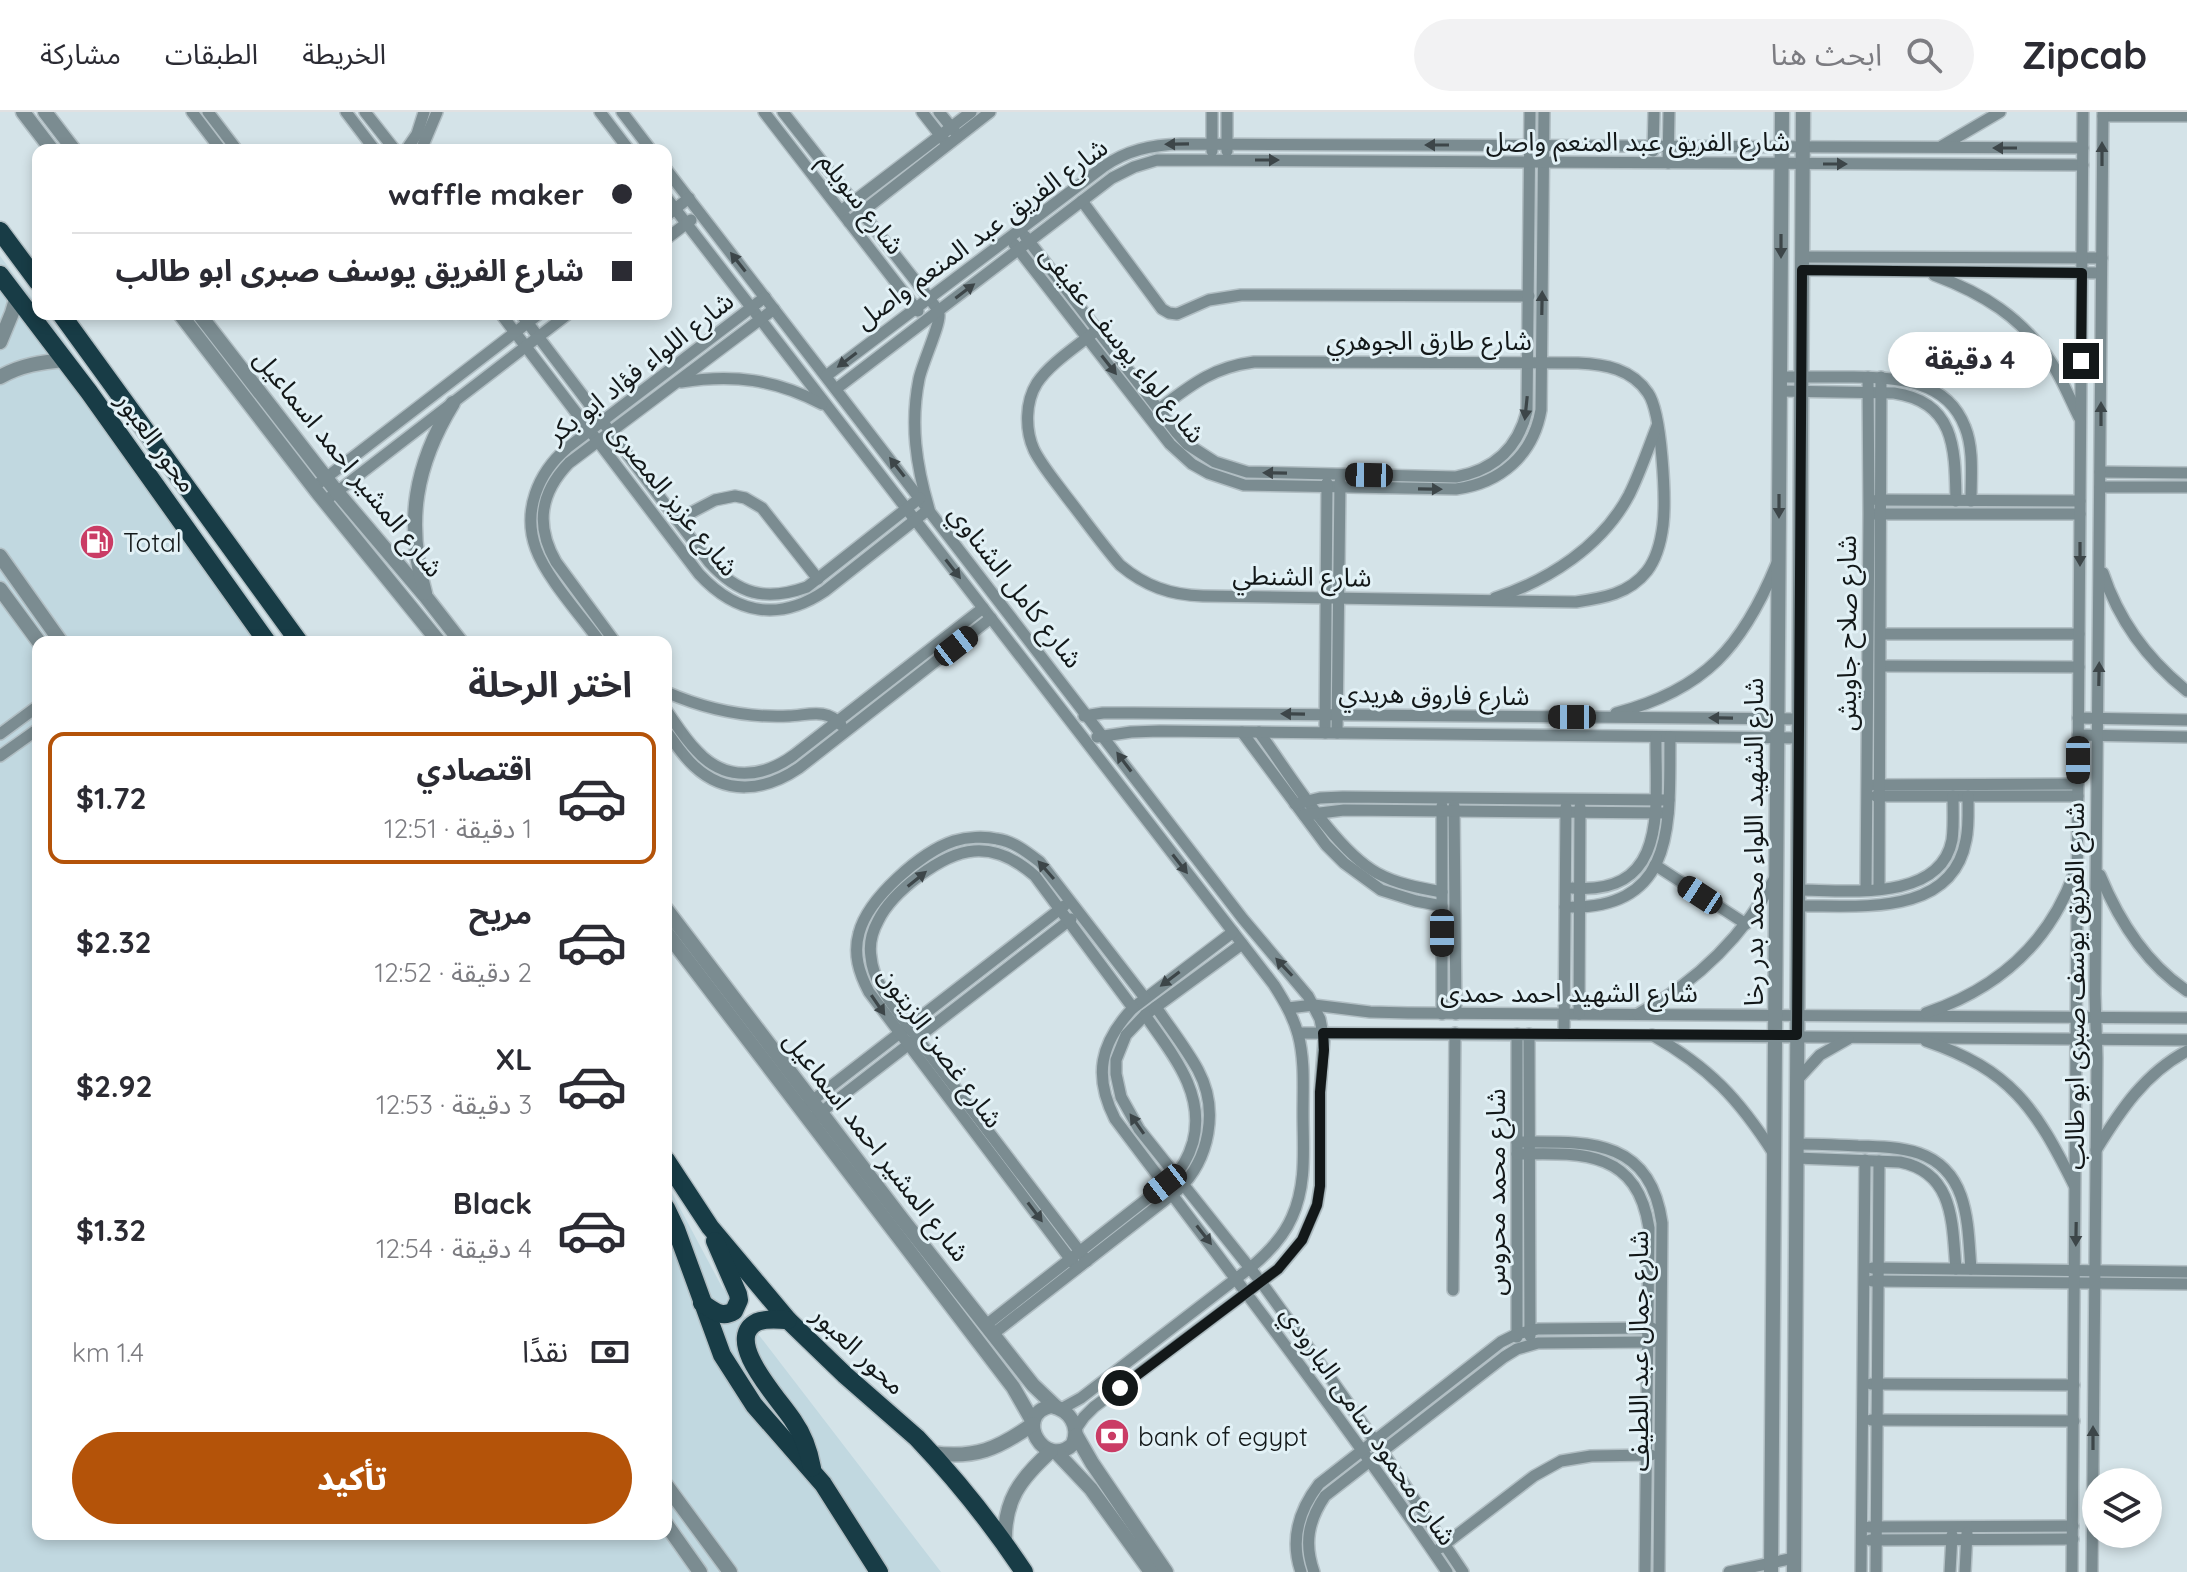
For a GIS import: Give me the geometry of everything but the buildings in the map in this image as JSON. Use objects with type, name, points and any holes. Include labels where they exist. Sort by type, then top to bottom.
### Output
[{"type":"highway","points":[[0,231],[32,274]]},
{"type":"highway","name":"محور العبور","points":[[0,275],[32,316]]},
{"type":"highway","name":"محور العبور","points":[[35,320],[263,636]]},
{"type":"highway","name":"محور العبور","points":[[65,320],[295,636]]},
{"type":"highway","name":"محور العبور","points":[[672,1169],[710,1227],[788,1320],[932,1453],[1024,1572]]},
{"type":"highway","points":[[672,1221],[722,1355],[737,1381],[772,1428],[828,1491],[866,1563],[879,1572]]},
{"type":"highway","points":[[702,1303],[723,1315],[734,1311],[739,1300],[710,1227]]},
{"type":"highway","points":[[788,1320],[756,1322],[749,1328],[745,1346],[754,1365],[796,1423],[813,1471]]},
{"type":"street","points":[[23,112],[47,144]]},
{"type":"street","points":[[192,112],[216,144]]},
{"type":"street","points":[[208,112],[232,144]]},
{"type":"street","points":[[346,112],[370,144]]},
{"type":"street","points":[[365,112],[390,144]]},
{"type":"street","points":[[410,144],[424,112]]},
{"type":"street","points":[[424,144],[437,112]]},
{"type":"street","points":[[600,112],[624,144]]},
{"type":"street","points":[[622,112],[646,144]]},
{"type":"street","name":"شارع سويلم","points":[[764,112],[925,321]]},
{"type":"street","name":"شارع سويلم","points":[[783,112],[939,311]]},
{"type":"street","points":[[922,112],[944,140]]},
{"type":"street","points":[[939,112],[955,132]]},
{"type":"street","points":[[955,132],[971,112]]},
{"type":"street","points":[[841,211],[955,132],[990,112]]},
{"type":"street","points":[[1212,112],[1212,159]]},
{"type":"street","points":[[1227,112],[1227,160]]},
{"type":"street","name":"شارع لواء يوسف عفيفى","points":[[1020,229],[1187,444],[1215,462],[1256,473],[1456,477],[1485,469],[1509,451],[1524,425],[1527,411],[1530,112]]},
{"type":"street","name":"شارع لواء يوسف عفيفى","points":[[1009,238],[1170,444],[1192,464],[1216,477],[1244,485],[1340,488],[1456,489],[1483,483],[1504,472],[1521,457],[1533,438],[1541,410],[1544,112]]},
{"type":"street","points":[[1653,163],[1654,112]]},
{"type":"street","points":[[1668,163],[1669,112]]},
{"type":"street","name":"شارع الشهيد اللواء محمد بدر رخا","points":[[1771,1567],[1782,112]]},
{"type":"street","name":"شارع الشهيد اللواء محمد بدر رخا","points":[[1794,1565],[1803,112]]},
{"type":"street","points":[[1939,148],[2000,112]]},
{"type":"street","name":"شارع الفريق يوسف صبرى ابو طالب","points":[[2072,1572],[2083,112]]},
{"type":"street","points":[[49,113],[70,144]]},
{"type":"street","points":[[2103,114],[2187,116]]},
{"type":"street","name":"شارع الفريق يوسف صبرى ابو طالب","points":[[2092,1572],[2103,114]]},
{"type":"street","points":[[849,222],[944,140]]},
{"type":"street","name":"شارع الفريق عبد المنعم واصل","points":[[826,376],[1103,167],[1131,151],[1163,144],[2083,148]]},
{"type":"street","name":"شارع الفريق عبد المنعم واصل","points":[[836,389],[1112,178],[1145,163],[1169,159],[1212,159],[2083,165]]},
{"type":"street","name":"شارع كامل الشناوي","points":[[672,177],[1243,919],[1301,985],[1314,1005],[1323,1033],[1324,1050],[1320,1171],[1317,1205],[1311,1223],[1291,1255],[1278,1269],[1094,1407],[1076,1432]]},
{"type":"street","points":[[672,212],[689,198]]},
{"type":"street","points":[[1082,201],[1162,309],[1173,314],[1209,300],[1241,295],[1529,296]]},
{"type":"street","points":[[672,234],[700,213]]},
{"type":"street","name":"شارع كامل الشناوي","points":[[672,214],[686,223],[1274,985],[1298,1033],[1303,1082],[1301,1187],[1292,1218],[1284,1232],[1264,1257],[1250,1268],[1087,1393],[1058,1408]]},
{"type":"street","points":[[1802,264],[2102,258]]},
{"type":"street","points":[[1802,264],[1926,272],[2101,273]]},
{"type":"street","points":[[1926,272],[1984,296],[2024,328],[2053,365],[2081,419]]},
{"type":"street","points":[[0,342],[17,296]]},
{"type":"street","name":"شارع اللواء فؤاد ابو بكر","points":[[611,636],[548,549],[543,518],[550,487],[558,474],[595,436],[765,297]]},
{"type":"street","name":"شارع اللواء فؤاد ابو بكر","points":[[607,426],[676,383],[774,309]]},
{"type":"street","points":[[929,509],[916,456],[914,415],[919,375],[939,323],[939,311]]},
{"type":"street","name":"شارع المشير احمد اسماعيل","points":[[194,320],[435,636]]},
{"type":"street","name":"شارع عزيز المصرى","points":[[506,320],[699,574],[730,601],[749,608],[770,610],[790,608],[809,601],[929,509]]},
{"type":"street","points":[[320,482],[515,332],[523,320]]},
{"type":"street","name":"شارع عزيز المصرى","points":[[526,320],[709,562],[736,586],[753,593],[772,595],[807,587],[920,498]]},
{"type":"street","points":[[331,497],[560,320]]},
{"type":"street","name":"شارع الشنطي","points":[[1098,329],[1047,371],[1036,384],[1029,409],[1029,434],[1034,450],[1120,565],[1150,586],[1185,596],[1576,602],[1621,592],[1647,571],[1661,540],[1664,506],[1660,444]]},
{"type":"street","points":[[0,377],[23,366],[65,360]]},
{"type":"street","name":"شارع طارق الجوهري","points":[[1159,409],[1204,377],[1228,367],[1254,362],[1594,363],[1624,371],[1648,392],[1656,406],[1660,444]]},
{"type":"street","name":"شارع صلاح جاويش","points":[[1868,377],[1875,500]]},
{"type":"street","points":[[1780,384],[1881,377],[1898,378],[1927,387],[1947,401],[1959,415],[1968,439],[1971,501]]},
{"type":"street","name":"شارع صلاح جاويش","points":[[1873,889],[1875,500],[1881,377]]},
{"type":"street","points":[[676,383],[707,378],[750,379],[780,385],[828,407]]},
{"type":"street","points":[[1801,384],[1908,395],[1931,407],[1952,440],[1956,501]]},
{"type":"street","points":[[426,597],[417,566],[414,540],[416,493],[431,444],[453,403]]},
{"type":"street","points":[[1487,601],[1548,575],[1596,538],[1628,496],[1659,422]]},
{"type":"street","name":"شارع اللواء فؤاد ابو بكر","points":[[595,436],[567,448],[548,466],[533,499],[531,523],[535,548],[542,563],[596,636]]},
{"type":"street","points":[[2100,472],[2187,473]]},
{"type":"street","points":[[1331,733],[1338,715],[1327,487],[1334,474]]},
{"type":"street","points":[[1331,733],[1325,714],[1340,488],[1334,474]]},
{"type":"street","points":[[2100,487],[2187,487]]},
{"type":"street","points":[[677,520],[715,500],[735,496],[745,498],[762,508],[818,579]]},
{"type":"street","name":"شارع المشير احمد اسماعيل","points":[[331,497],[426,597],[456,636]]},
{"type":"street","points":[[1875,500],[2080,501]]},
{"type":"street","points":[[1875,514],[2080,514]]},
{"type":"street","name":"شارع صلاح جاويش","points":[[1873,790],[1881,666],[1875,514]]},
{"type":"street","points":[[0,556],[57,636]]},
{"type":"street","points":[[1601,717],[1641,707],[1667,696],[1713,664],[1749,622],[1779,559]]},
{"type":"street","points":[[2100,565],[2119,612],[2132,634],[2165,673],[2187,691]]},
{"type":"street","points":[[0,589],[35,636]]},
{"type":"street","points":[[672,718],[706,760],[731,772],[765,772],[781,765],[987,613]]},
{"type":"street","points":[[672,739],[690,762],[707,776],[727,785],[765,785],[783,779],[846,732],[987,613]]},
{"type":"street","points":[[1881,634],[2079,634]]},
{"type":"street","points":[[1881,666],[2079,667]]},
{"type":"street","points":[[672,694],[698,705],[737,714],[775,717],[826,714],[838,721],[846,732]]},
{"type":"street","points":[[0,734],[32,710]]},
{"type":"street","name":"شارع فاروق هريدي","points":[[1070,721],[1088,715],[1118,713],[1799,719]]},
{"type":"street","points":[[2078,718],[2187,720]]},
{"type":"street","name":"شارع فاروق هريدي","points":[[1085,740],[1131,732],[1799,738]]},
{"type":"street","points":[[1242,732],[1332,852],[1370,883],[1393,895],[1442,906]]},
{"type":"street","points":[[1259,732],[1351,853],[1376,872],[1399,882],[1442,892]]},
{"type":"street","points":[[0,756],[32,733]]},
{"type":"street","points":[[2078,735],[2187,737]]},
{"type":"street","points":[[1565,888],[1606,888],[1636,870],[1650,846],[1655,799],[1656,737]]},
{"type":"street","points":[[1565,907],[1602,905],[1622,898],[1638,886],[1655,865],[1665,844],[1670,737]]},
{"type":"street","points":[[1873,790],[2078,790]]},
{"type":"street","points":[[1873,790],[1968,796],[2078,790]]},
{"type":"street","points":[[1798,898],[1896,889],[1927,876],[1943,860],[1952,841],[1953,796]]},
{"type":"street","points":[[1798,898],[1898,903],[1936,888],[1956,866],[1966,841],[1968,796]]},
{"type":"street","points":[[1295,804],[1343,797],[1669,800]]},
{"type":"street","points":[[1448,798],[1456,1014]]},
{"type":"street","points":[[1564,1034],[1566,799]]},
{"type":"street","points":[[1579,1014],[1580,799]]},
{"type":"street","points":[[1304,815],[1344,810],[1668,813]]},
{"type":"street","points":[[1442,1014],[1442,892],[1448,811]]},
{"type":"street","name":"شارع غصن الزيتون","points":[[904,1030],[869,992],[862,978],[857,963],[859,931],[865,917],[886,890],[938,848],[964,839],[991,838],[1009,842],[1040,862],[1145,998]]},
{"type":"street","name":"شارع غصن الزيتون","points":[[1078,1260],[904,1030],[874,973],[870,946],[878,920],[895,899],[926,872],[957,855],[974,851],[991,852],[1007,856],[1035,876],[1133,1008]]},
{"type":"street","points":[[1655,865],[1746,924]]},
{"type":"street","points":[[1915,1017],[1970,995],[2018,961],[2054,917],[2077,866]]},
{"type":"street","points":[[2097,867],[2121,921],[2138,945],[2187,991]]},
{"type":"street","points":[[1636,1015],[1696,976],[1722,952],[1746,924],[1776,875]]},
{"type":"street","points":[[1896,889],[1898,903]]},
{"type":"street","points":[[886,890],[895,899]]},
{"type":"street","points":[[811,1111],[904,1030],[1070,901]]},
{"type":"street","points":[[811,1111],[912,1042],[1079,913]]},
{"type":"street","name":"شارع المشير احمد اسماعيل","points":[[672,917],[1013,1387],[1033,1423]]},
{"type":"street","name":"شارع محمود سامى البارودي","points":[[1233,932],[1133,1008],[1111,1035],[1104,1051],[1102,1069],[1107,1103],[1115,1119],[1363,1449],[1447,1572]]},
{"type":"street","name":"شارع المشير احمد اسماعيل","points":[[672,939],[1033,1385],[1058,1408]]},
{"type":"street","name":"شارع محمود سامى البارودي","points":[[1242,944],[1145,1015],[1126,1035],[1116,1060],[1118,1085],[1132,1119],[1261,1282],[1382,1451],[1463,1572]]},
{"type":"street","name":"شارع الشهيد احمد حمدى","points":[[1288,1008],[1314,1005],[1370,1012],[1442,1014],[2187,1018]]},
{"type":"street","points":[[989,1329],[1195,1171],[1207,1139],[1209,1121],[1205,1088],[1194,1063],[1156,1007]]},
{"type":"street","points":[[1145,1015],[1186,1077],[1196,1108],[1195,1137],[1180,1180]]},
{"type":"street","name":"شارع الشهيد احمد حمدى","points":[[1298,1033],[2187,1040]]},
{"type":"street","points":[[1453,1290],[1455,1033]]},
{"type":"street","name":"شارع محمد محروس","points":[[1517,1349],[1523,1034]]},
{"type":"street","points":[[1652,1035],[1677,1049],[1722,1085],[1741,1106],[1774,1154]]},
{"type":"street","points":[[1797,1080],[1820,1055],[1856,1036]]},
{"type":"street","points":[[1914,1037],[1968,1058],[2010,1086],[2043,1125],[2076,1188]]},
{"type":"street","points":[[2095,1151],[2129,1099],[2164,1066],[2187,1051]]},
{"type":"street","points":[[1193,1094],[1205,1088]]},
{"type":"street","name":"شارع جمال عبد اللطيف","points":[[1523,1148],[1581,1142],[1599,1145],[1624,1157],[1644,1176],[1654,1191],[1660,1209],[1659,1572]]},
{"type":"street","points":[[1796,1151],[1899,1147],[1930,1158],[1943,1168],[1960,1194],[1967,1225],[1971,1269]]},
{"type":"street","name":"شارع محمد محروس","points":[[1523,1148],[1530,1345]]},
{"type":"street","name":"شارع جمال عبد اللطيف","points":[[1523,1148],[1577,1154],[1609,1163],[1622,1173],[1642,1199],[1649,1228],[1645,1572]]},
{"type":"street","points":[[1796,1151],[1914,1165],[1926,1171],[1936,1180],[1949,1205],[1956,1269]]},
{"type":"street","points":[[1861,1572],[1865,1160]]},
{"type":"street","points":[[1876,1572],[1879,1161]]},
{"type":"street","points":[[1878,1275],[1971,1269],[2075,1277]]},
{"type":"street","points":[[1864,1274],[2094,1277],[2187,1272]]},
{"type":"street","points":[[2094,1277],[2187,1284]]},
{"type":"street","points":[[1301,1572],[1296,1546],[1297,1529],[1301,1513],[1319,1484],[1501,1342],[1530,1330],[1661,1328]]},
{"type":"street","points":[[1314,1572],[1307,1542],[1309,1526],[1325,1496],[1504,1357],[1530,1345],[1661,1341]]},
{"type":"street","points":[[1317,1386],[1329,1376]]},
{"type":"street","points":[[1863,1384],[2074,1385]]},
{"type":"street","points":[[932,1453],[959,1456],[983,1452],[1004,1444],[1033,1423],[1041,1409],[1058,1408],[1069,1415],[1151,1572]]},
{"type":"street","points":[[1862,1420],[2074,1421]]},
{"type":"street","points":[[1033,1423],[1039,1442],[1083,1479],[1166,1572]]},
{"type":"street","points":[[1005,1545],[1006,1519],[1013,1495],[1027,1473],[1053,1451],[1069,1448],[1076,1432]]},
{"type":"street","points":[[1434,1553],[1534,1476],[1561,1461],[1591,1456],[1660,1455]]},
{"type":"street","points":[[672,1493],[730,1572]]},
{"type":"street","points":[[1952,1533],[1967,1526],[2073,1526]]},
{"type":"street","points":[[1965,1572],[1967,1526]]},
{"type":"street","points":[[672,1532],[700,1572]]},
{"type":"street","points":[[1861,1533],[1952,1533],[1967,1539],[2073,1539]]},
{"type":"street","points":[[1950,1572],[1952,1533]]},
{"type":"street","points":[[1729,1572],[1794,1565]]},
{"type":"shaded area","points":[[0,256],[32,298],[32,320],[49,320],[59,333],[277,636],[32,636],[32,1540],[672,1540],[672,1193],[722,1287],[941,1572],[0,1572]]},
{"type":"place","name":"Total","points":[[97,542]]},
{"type":"place","name":"bank of egypt","points":[[1112,1436]]},
{"type":"route","points":[[1120,1388],[1278,1269],[1302,1240],[1311,1223],[1320,1186],[1323,1033],[1797,1035],[1802,270],[2082,273],[2081,361]]}]
